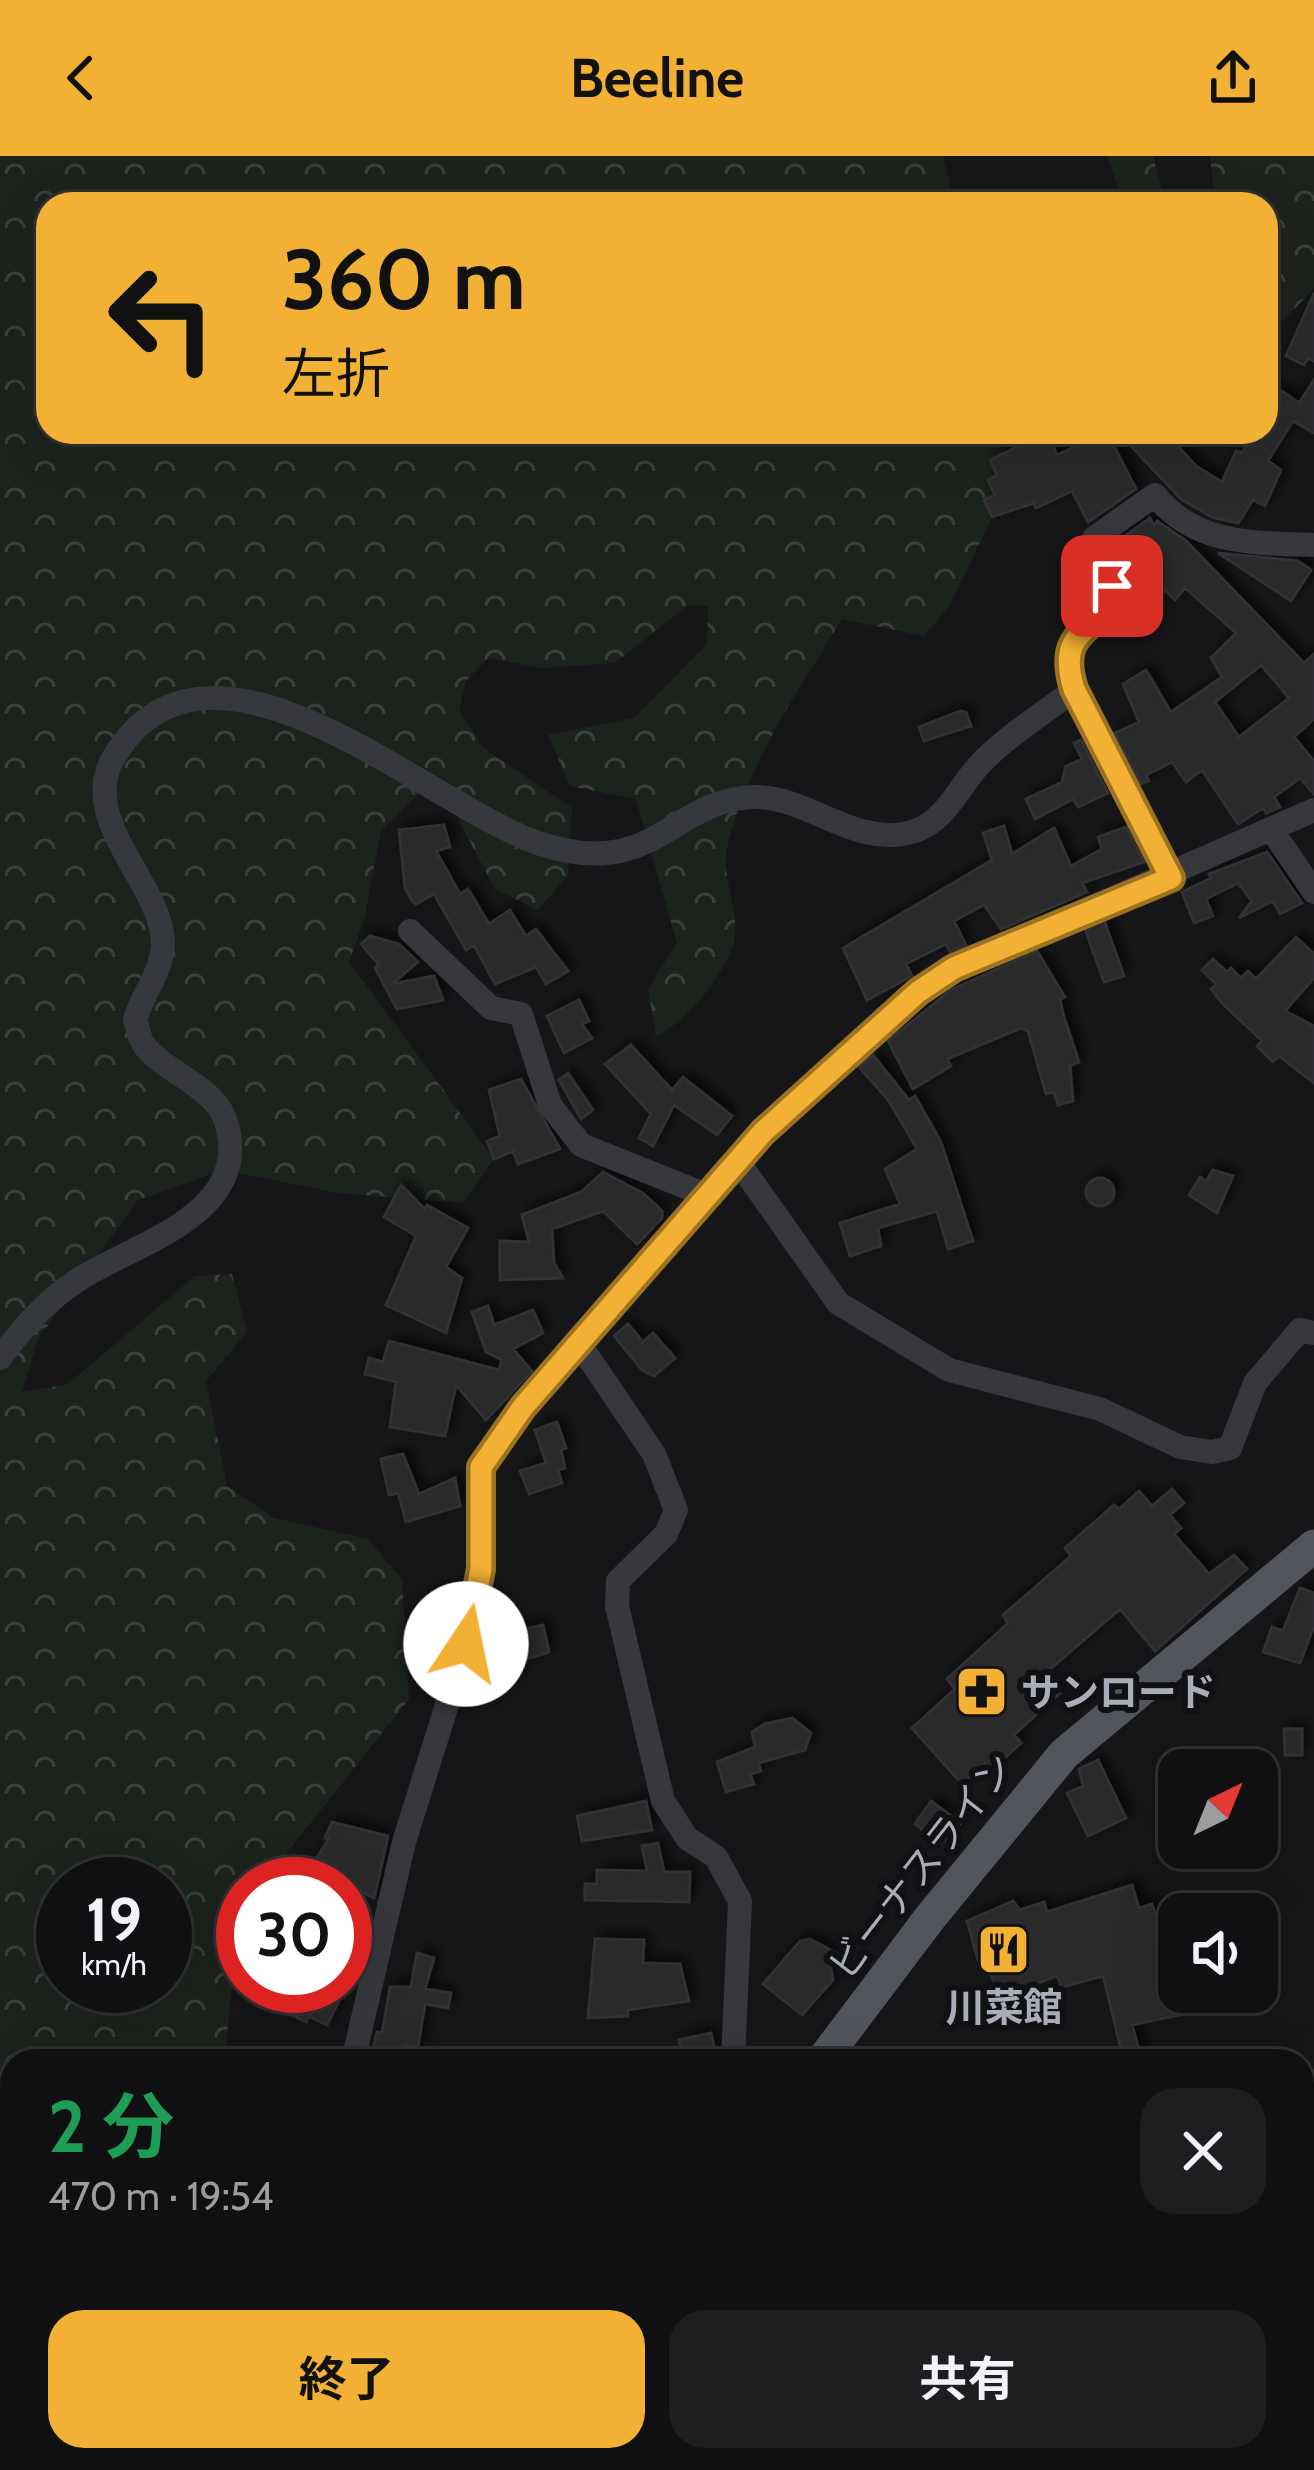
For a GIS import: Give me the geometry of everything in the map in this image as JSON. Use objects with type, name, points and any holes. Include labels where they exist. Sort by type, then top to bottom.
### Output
[{"type":"main road","name":"ビーナスライン","points":[[831,2049],[1064,1754],[1314,1546]]},
{"type":"street","points":[[1171,878],[1074,689],[1065,660],[1070,644],[1115,604],[1094,538],[1155,495],[1174,520],[1206,535],[1314,545]]},
{"type":"street","points":[[0,1358],[43,1306],[82,1277],[183,1228],[214,1192],[224,1170],[229,1140],[224,1114],[143,1044],[136,1018],[157,973],[163,942],[106,803],[113,757],[144,721],[180,702],[223,696],[255,700],[302,717],[446,798],[541,844],[605,856],[640,847],[731,799],[760,797],[841,825],[878,833],[910,832],[938,819],[981,762],[1074,689]]},
{"type":"street","points":[[355,2049],[404,1842],[466,1644],[481,1569],[481,1467],[523,1407],[737,1160],[918,992],[954,968],[1171,878],[1314,810]]},
{"type":"street","points":[[1273,832],[1314,892]]},
{"type":"street","points":[[410,931],[490,1008],[520,1014],[550,1105],[580,1145],[706,1195]]},
{"type":"street","points":[[737,1160],[838,1303],[949,1370],[1100,1408],[1180,1447],[1212,1452],[1230,1448],[1255,1382],[1300,1330],[1314,1333]]},
{"type":"street","points":[[580,1345],[654,1454],[676,1510],[665,1534],[618,1581],[617,1606],[663,1802],[687,1838],[716,1858],[740,1901],[734,2049]]},
{"type":"green space","points":[[0,156],[943,156],[952,192],[36,192],[36,444],[1004,444],[1002,496],[950,605],[924,636],[842,619],[775,729],[747,788],[727,848],[735,925],[732,948],[719,974],[690,1010],[656,1037],[648,989],[677,943],[636,799],[570,786],[548,735],[634,718],[707,644],[708,606],[688,605],[615,663],[542,668],[488,658],[466,681],[459,711],[486,750],[572,808],[568,875],[538,910],[495,889],[436,777],[381,831],[365,916],[349,962],[494,1159],[463,1203],[338,1193],[224,1170],[138,1200],[38,1339],[22,1392],[68,1384],[195,1276],[232,1274],[247,1332],[206,1381],[227,1486],[274,1518],[368,1539],[402,1580],[409,1699],[283,1857],[216,1857],[216,2013],[229,2013],[225,2049],[0,2049]]},
{"type":"green space","points":[[1107,156],[1153,156],[1162,192],[1120,192]]},
{"type":"green space","points":[[1210,156],[1314,156],[1314,289],[1278,326],[1278,192],[1214,192]]},
{"type":"building","points":[[1314,293],[1314,361],[1308,358],[1304,365],[1286,356]]},
{"type":"building","points":[[1314,380],[1314,433],[1293,421],[1268,461],[1281,470],[1265,506],[1253,500],[1238,523],[1212,517],[1181,499],[1130,445],[1176,444],[1196,466],[1222,482],[1236,451],[1242,453],[1248,444],[1278,444],[1279,389],[1299,403]]},
{"type":"building","points":[[1052,444],[1057,455],[1081,444],[1113,444],[1136,489],[1088,522],[1072,491],[1036,508],[1034,503],[992,517],[984,500],[995,495],[988,480],[997,475],[990,460],[1021,445]]},
{"type":"building","points":[[1150,518],[1154,526],[1157,521],[1185,540],[1304,663],[1314,654],[1314,719],[1294,737],[1314,761],[1314,794],[1300,778],[1274,797],[1280,807],[1266,813],[1263,808],[1238,824],[1202,770],[1186,782],[1172,762],[1146,775],[1149,781],[1141,784],[1115,733],[1139,722],[1123,684],[1146,670],[1171,712],[1222,677],[1211,658],[1236,633],[1185,588],[1175,600],[1165,590],[1157,599],[1146,588],[1130,597],[1125,582],[1133,578],[1113,545]],"holes":[[[1261,665],[1289,698],[1239,737],[1215,702]]]},
{"type":"building","points":[[1218,553],[1298,561],[1311,570],[1291,601]]},
{"type":"building","points":[[966,712],[971,726],[924,741],[919,727]]},
{"type":"building","points":[[1081,740],[1108,793],[1078,807],[1073,799],[1035,819],[1026,799],[1062,782],[1066,766],[1082,759],[1074,743]]},
{"type":"building","points":[[444,825],[450,847],[436,851],[460,894],[468,889],[489,924],[510,910],[526,936],[536,929],[568,971],[546,984],[536,967],[495,984],[474,945],[466,950],[434,894],[416,904],[412,901],[405,888],[399,830]]},
{"type":"building","points":[[1004,826],[1012,854],[1054,828],[1071,866],[1102,849],[1098,837],[1126,827],[1144,862],[1082,883],[1087,892],[1001,929],[984,905],[954,921],[966,945],[950,952],[946,944],[906,964],[912,976],[867,1000],[843,948],[992,860],[983,833]]},
{"type":"building","points":[[1267,852],[1302,903],[1280,914],[1273,901],[1239,918],[1252,901],[1238,883],[1206,899],[1213,916],[1194,923],[1182,892],[1211,878],[1209,874]]},
{"type":"building","points":[[1104,920],[1124,976],[1104,982],[1085,929]]},
{"type":"building","points":[[370,936],[399,944],[418,962],[392,984],[434,976],[443,1000],[397,1009],[375,968],[379,965],[361,944]]},
{"type":"building","points":[[1296,937],[1314,954],[1314,978],[1285,1011],[1314,1026],[1314,1083],[1279,1056],[1273,1062],[1257,1046],[1262,1041],[1222,1003],[1211,989],[1216,984],[1202,970],[1213,959],[1227,972],[1231,968],[1241,978],[1248,971],[1256,979]]},
{"type":"building","points":[[1037,951],[1065,997],[1060,999],[1063,1014],[1079,1062],[1070,1066],[1073,1101],[1058,1105],[1054,1092],[1046,1094],[1028,1031],[1021,1028],[947,1059],[951,1066],[913,1089],[888,1041],[951,990]]},
{"type":"building","points":[[579,1000],[589,1021],[582,1024],[592,1038],[564,1053],[547,1016]]},
{"type":"building","points":[[631,1045],[672,1090],[683,1077],[732,1116],[717,1135],[674,1105],[653,1146],[639,1138],[651,1114],[605,1064]]},
{"type":"building","points":[[873,1055],[909,1100],[915,1096],[941,1142],[973,1241],[948,1249],[937,1211],[878,1228],[881,1246],[850,1256],[840,1223],[900,1204],[885,1169],[917,1149],[889,1101],[859,1067]]},
{"type":"building","points":[[568,1073],[593,1110],[581,1119],[559,1080]]},
{"type":"building","points":[[521,1079],[560,1149],[518,1164],[513,1151],[494,1159],[487,1141],[500,1136],[489,1090]]},
{"type":"building","points":[[1213,1170],[1233,1176],[1217,1213],[1189,1195],[1200,1177],[1206,1181]]},
{"type":"building","points":[[603,1172],[644,1194],[662,1211],[662,1218],[637,1244],[603,1211],[552,1229],[554,1263],[563,1278],[500,1280],[500,1241],[529,1242],[522,1215],[581,1192]]},
{"type":"building","points":[[1100,1178],[1110,1182],[1114,1192],[1110,1202],[1100,1206],[1090,1202],[1086,1192],[1090,1182]]},
{"type":"building","points":[[401,1185],[425,1209],[427,1205],[468,1228],[446,1267],[462,1278],[446,1333],[386,1305],[416,1236],[384,1217]]},
{"type":"building","points":[[488,1306],[494,1325],[533,1310],[543,1333],[513,1349],[532,1371],[486,1420],[456,1385],[445,1436],[390,1427],[396,1382],[365,1374],[369,1358],[383,1362],[389,1341],[499,1370],[502,1360],[486,1352],[472,1312]]},
{"type":"building","points":[[628,1324],[643,1342],[653,1333],[675,1358],[654,1376],[642,1370],[614,1336]]},
{"type":"building","points":[[557,1422],[566,1448],[561,1450],[565,1468],[558,1470],[562,1483],[529,1494],[520,1471],[546,1463],[535,1430]]},
{"type":"building","points":[[403,1454],[419,1494],[455,1478],[460,1506],[406,1522],[398,1493],[389,1495],[381,1459]]},
{"type":"building","points":[[1172,1489],[1184,1503],[1170,1515],[1181,1528],[1174,1534],[1209,1574],[1234,1555],[1247,1569],[1155,1651],[1120,1609],[1043,1675],[1060,1693],[1014,1735],[1021,1743],[992,1770],[985,1763],[962,1784],[912,1728],[955,1689],[947,1679],[1008,1623],[1003,1615],[1071,1556],[1065,1548],[1114,1505],[1119,1509],[1139,1491],[1152,1506]]},
{"type":"building","points":[[1300,1588],[1314,1593],[1314,1626],[1300,1663],[1263,1652],[1272,1627],[1283,1631]]},
{"type":"building","points":[[543,1625],[549,1652],[491,1670],[487,1650],[503,1643],[501,1634]]},
{"type":"building","points":[[792,1718],[811,1733],[805,1750],[758,1763],[761,1771],[750,1774],[754,1784],[726,1792],[717,1762],[755,1747],[752,1732],[764,1724]]},
{"type":"building","points":[[1284,1729],[1302,1729],[1302,1755],[1285,1755]]},
{"type":"building","points":[[1098,1760],[1126,1818],[1088,1836],[1067,1793],[1083,1786],[1079,1769]]},
{"type":"building","points":[[646,1801],[652,1830],[582,1841],[577,1816]]},
{"type":"building","points":[[931,1801],[961,1823],[941,1844],[915,1824]]},
{"type":"building","points":[[332,1822],[388,1836],[374,1898],[372,1857],[317,1857],[329,1839],[325,1838]]},
{"type":"building","points":[[658,1843],[664,1872],[690,1872],[689,1902],[585,1900],[585,1884],[597,1884],[597,1870],[647,1871],[642,1846]]},
{"type":"building","points":[[1132,1885],[1139,1908],[1152,1904],[1158,1922],[1158,2013],[1183,2014],[1132,2025],[1139,2049],[1121,2049],[1103,1976],[1062,1987],[1057,1976],[999,1997],[985,1958],[978,1960],[967,1921],[1013,1901],[1020,1910],[1044,1902],[1047,1912]]},
{"type":"building","points":[[595,1939],[644,1940],[643,1963],[680,1964],[689,2001],[627,2010],[628,2016],[588,2018]]},
{"type":"building","points":[[810,1939],[838,1954],[830,1964],[833,1980],[802,2015],[763,1984],[800,1941]]},
{"type":"building","points":[[417,1953],[434,1958],[425,1989],[451,1993],[448,2008],[425,2004],[418,2047],[373,2049],[377,2032],[382,2033],[390,1987],[411,1987]]},
{"type":"building","points":[[288,2013],[311,2013],[306,2022]]},
{"type":"building","points":[[312,2013],[333,2013],[327,2025],[310,2017]]},
{"type":"building","points":[[711,2033],[714,2049],[681,2049],[679,2040]]},
{"type":"place","name":"サンロード","points":[[982,1692]]},
{"type":"place","name":"川菜館","points":[[1004,1950]]},
{"type":"route","points":[[466,1644],[481,1569],[481,1467],[523,1407],[716,1183],[763,1132],[918,992],[954,968],[1171,878],[1074,689],[1065,660],[1070,644],[1115,604],[1112,586]]}]
